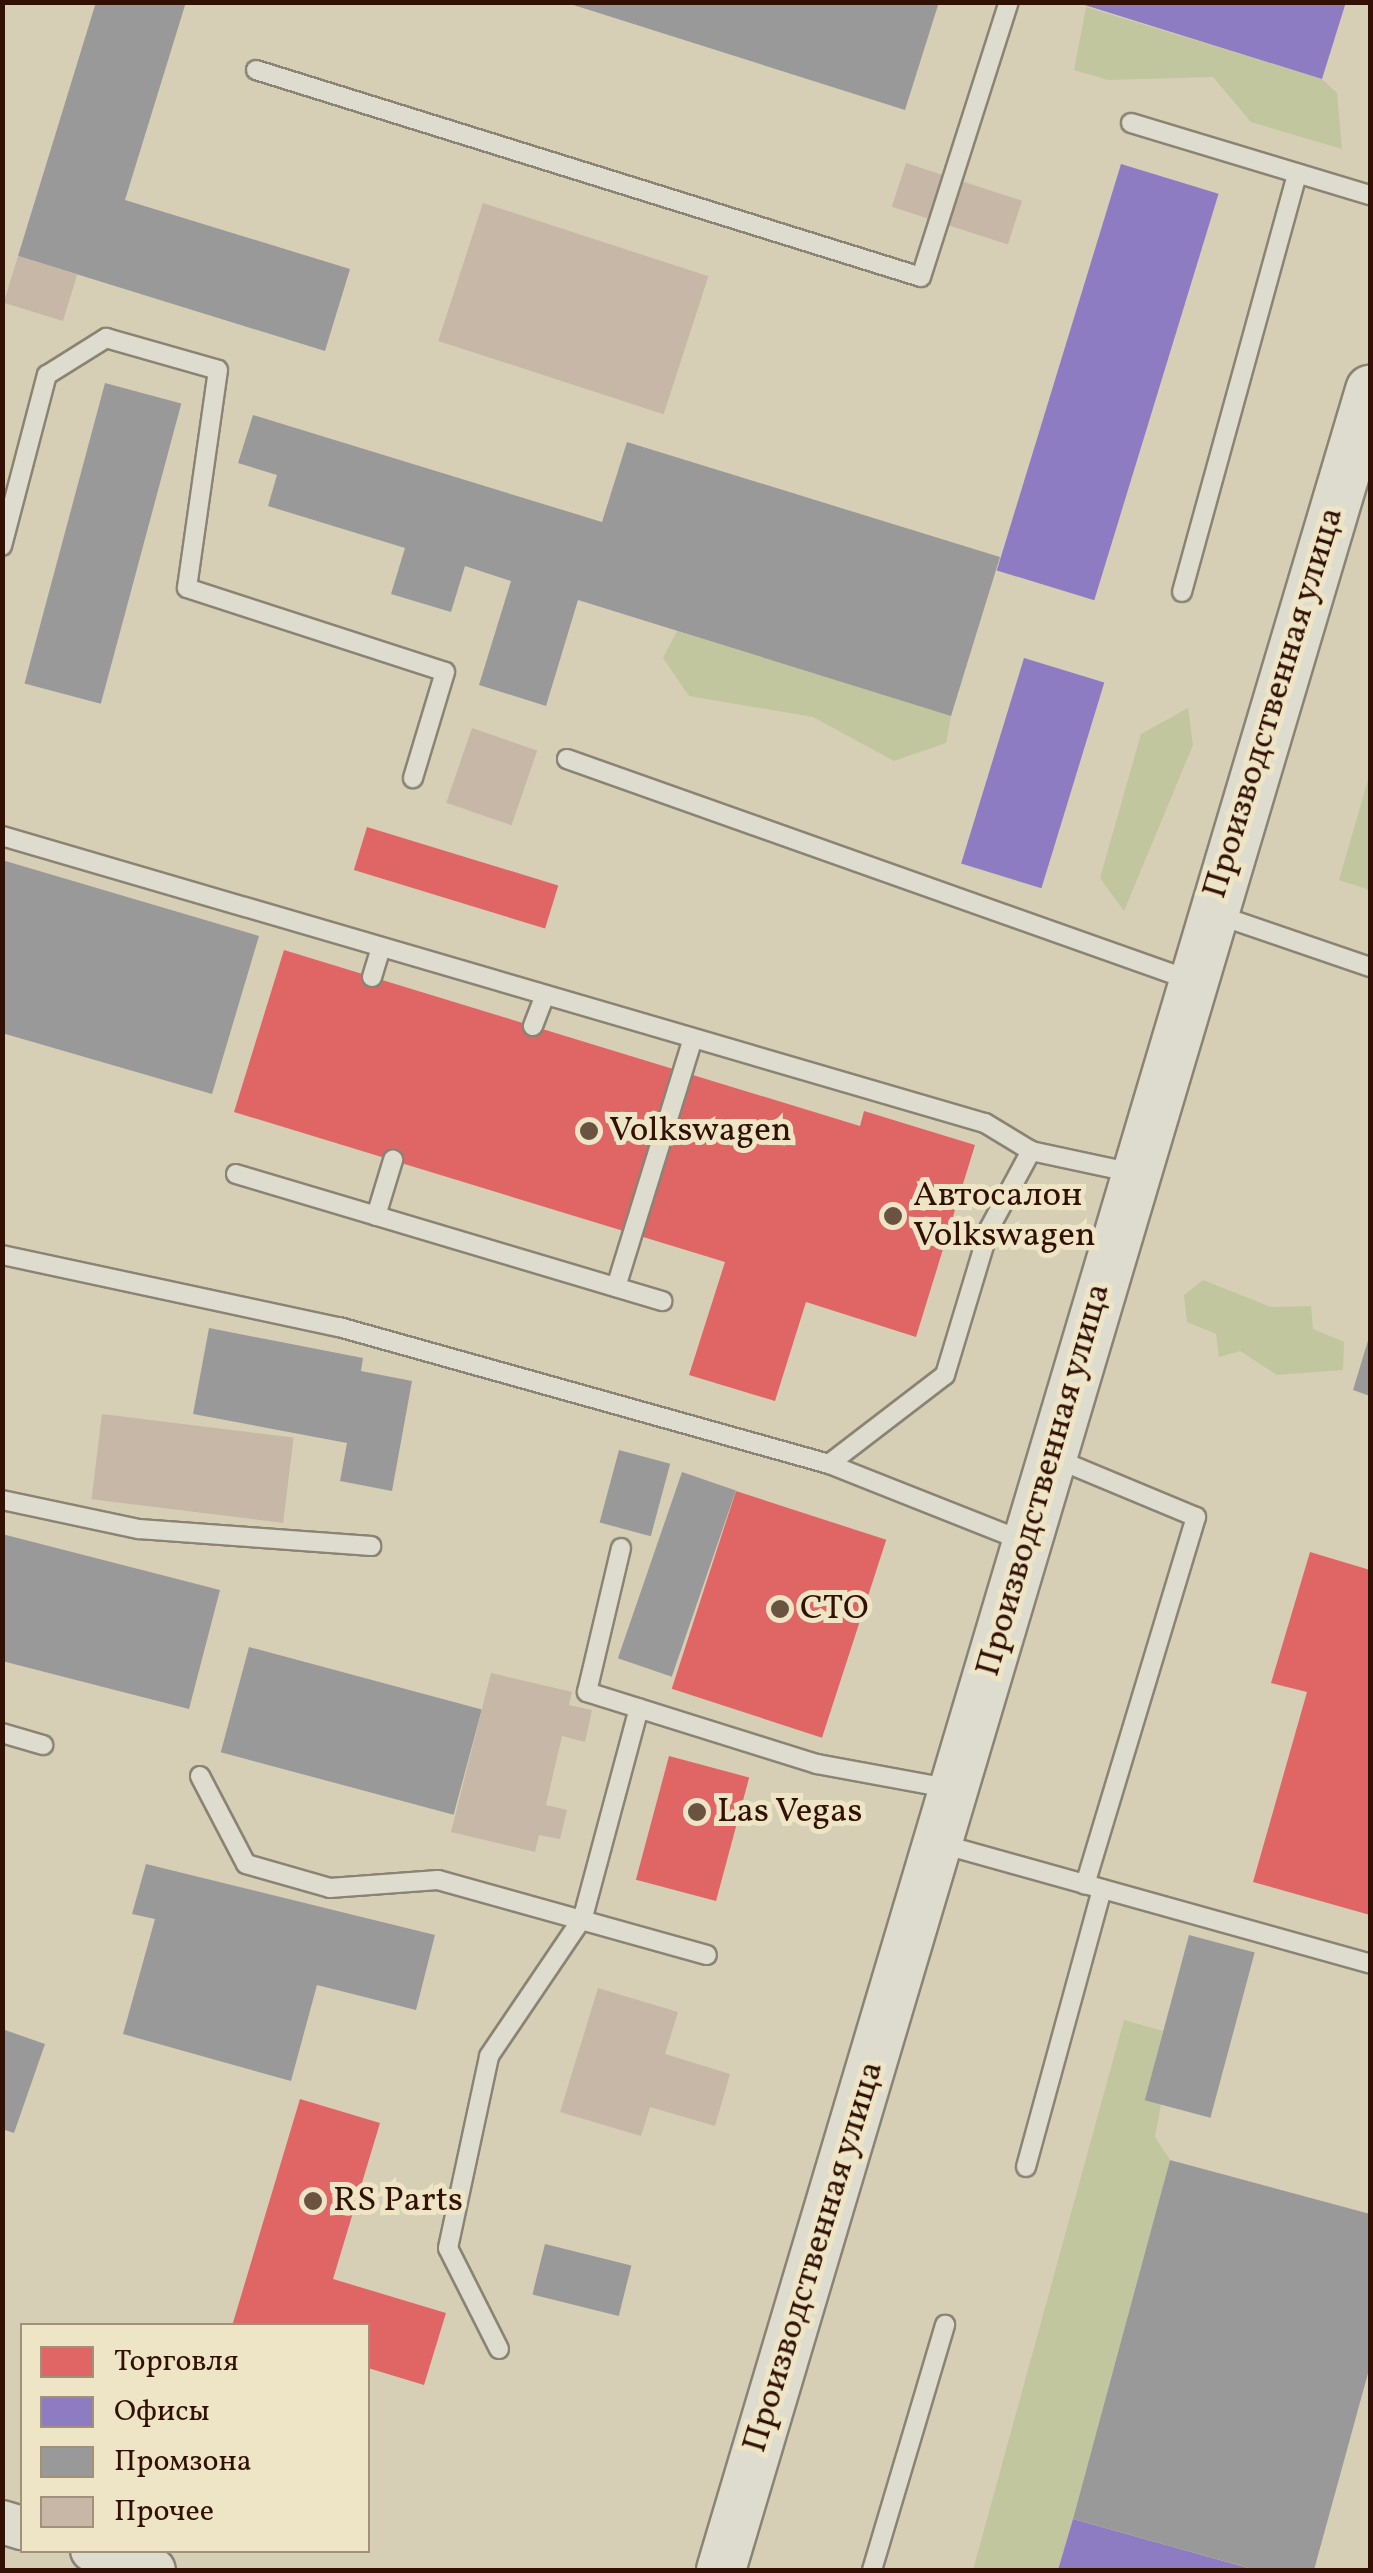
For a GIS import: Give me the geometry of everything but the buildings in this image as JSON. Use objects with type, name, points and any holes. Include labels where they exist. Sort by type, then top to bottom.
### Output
[{"type":"main road","name":"Производственная улица","points":[[721,2570],[1210,912],[1370,390]]},
{"type":"street","points":[[101,2553],[154,2570]]},
{"type":"lane","points":[[256,70],[921,278],[1009,2]]},
{"type":"lane","points":[[1131,123],[1370,195]]},
{"type":"lane","points":[[1182,592],[1296,174]]},
{"type":"lane","points":[[2,546],[47,375],[106,338],[218,370],[187,588],[445,672],[413,778]]},
{"type":"lane","points":[[566,758],[1190,980]]},
{"type":"lane","points":[[2,836],[984,1124],[1032,1151],[1134,1173]]},
{"type":"lane","points":[[1210,912],[1370,967]]},
{"type":"lane","points":[[372,977],[382,947]]},
{"type":"lane","points":[[533,1026],[545,995]]},
{"type":"lane","points":[[616,1288],[693,1038]]},
{"type":"lane","points":[[829,1464],[946,1374],[990,1230],[1032,1151]]},
{"type":"lane","points":[[376,1216],[393,1160]]},
{"type":"lane","points":[[236,1174],[663,1301]]},
{"type":"lane","points":[[2,1255],[339,1327],[829,1464],[1027,1542]]},
{"type":"lane","points":[[1026,2167],[1094,1887],[1196,1518],[1052,1456]]},
{"type":"lane","points":[[2,1500],[139,1529],[371,1546]]},
{"type":"lane","points":[[621,1548],[588,1692],[816,1764],[953,1789]]},
{"type":"lane","points":[[500,2349],[448,2248],[489,2056],[583,1917],[639,1708]]},
{"type":"lane","points":[[2,1734],[42,1745]]},
{"type":"lane","points":[[200,1776],[246,1864],[330,1888],[438,1880],[583,1917],[707,1955]]},
{"type":"lane","points":[[937,1842],[1370,1964]]},
{"type":"lane","points":[[872,2570],[945,2325]]},
{"type":"green space","points":[[1086,7],[1322,79],[1337,93],[1342,149],[1251,122],[1213,77],[1108,80],[1074,70]]},
{"type":"green space","points":[[677,631],[951,716],[946,743],[894,761],[813,717],[689,696],[663,658]]},
{"type":"green space","points":[[1188,708],[1193,745],[1124,911],[1100,878],[1141,734]]},
{"type":"green space","points":[[1370,773],[1370,890],[1339,880]]},
{"type":"green space","points":[[1203,1280],[1271,1307],[1311,1306],[1313,1329],[1344,1342],[1343,1370],[1277,1375],[1240,1351],[1219,1357],[1216,1334],[1187,1322],[1184,1295]]},
{"type":"green space","points":[[1124,2020],[1163,2031],[1145,2100],[1161,2104],[1155,2137],[1170,2160],[1073,2519],[1058,2570],[973,2570]]},
{"type":"place","name":"Volkswagen","points":[[589,1131]]},
{"type":"place","name":"Автосалон Volkswagen","points":[[893,1216]]},
{"type":"place","name":"СТО","points":[[780,1609]]},
{"type":"place","name":"Las Vegas","points":[[697,1812]]},
{"type":"place","name":"RS Parts","points":[[313,2201]]}]
